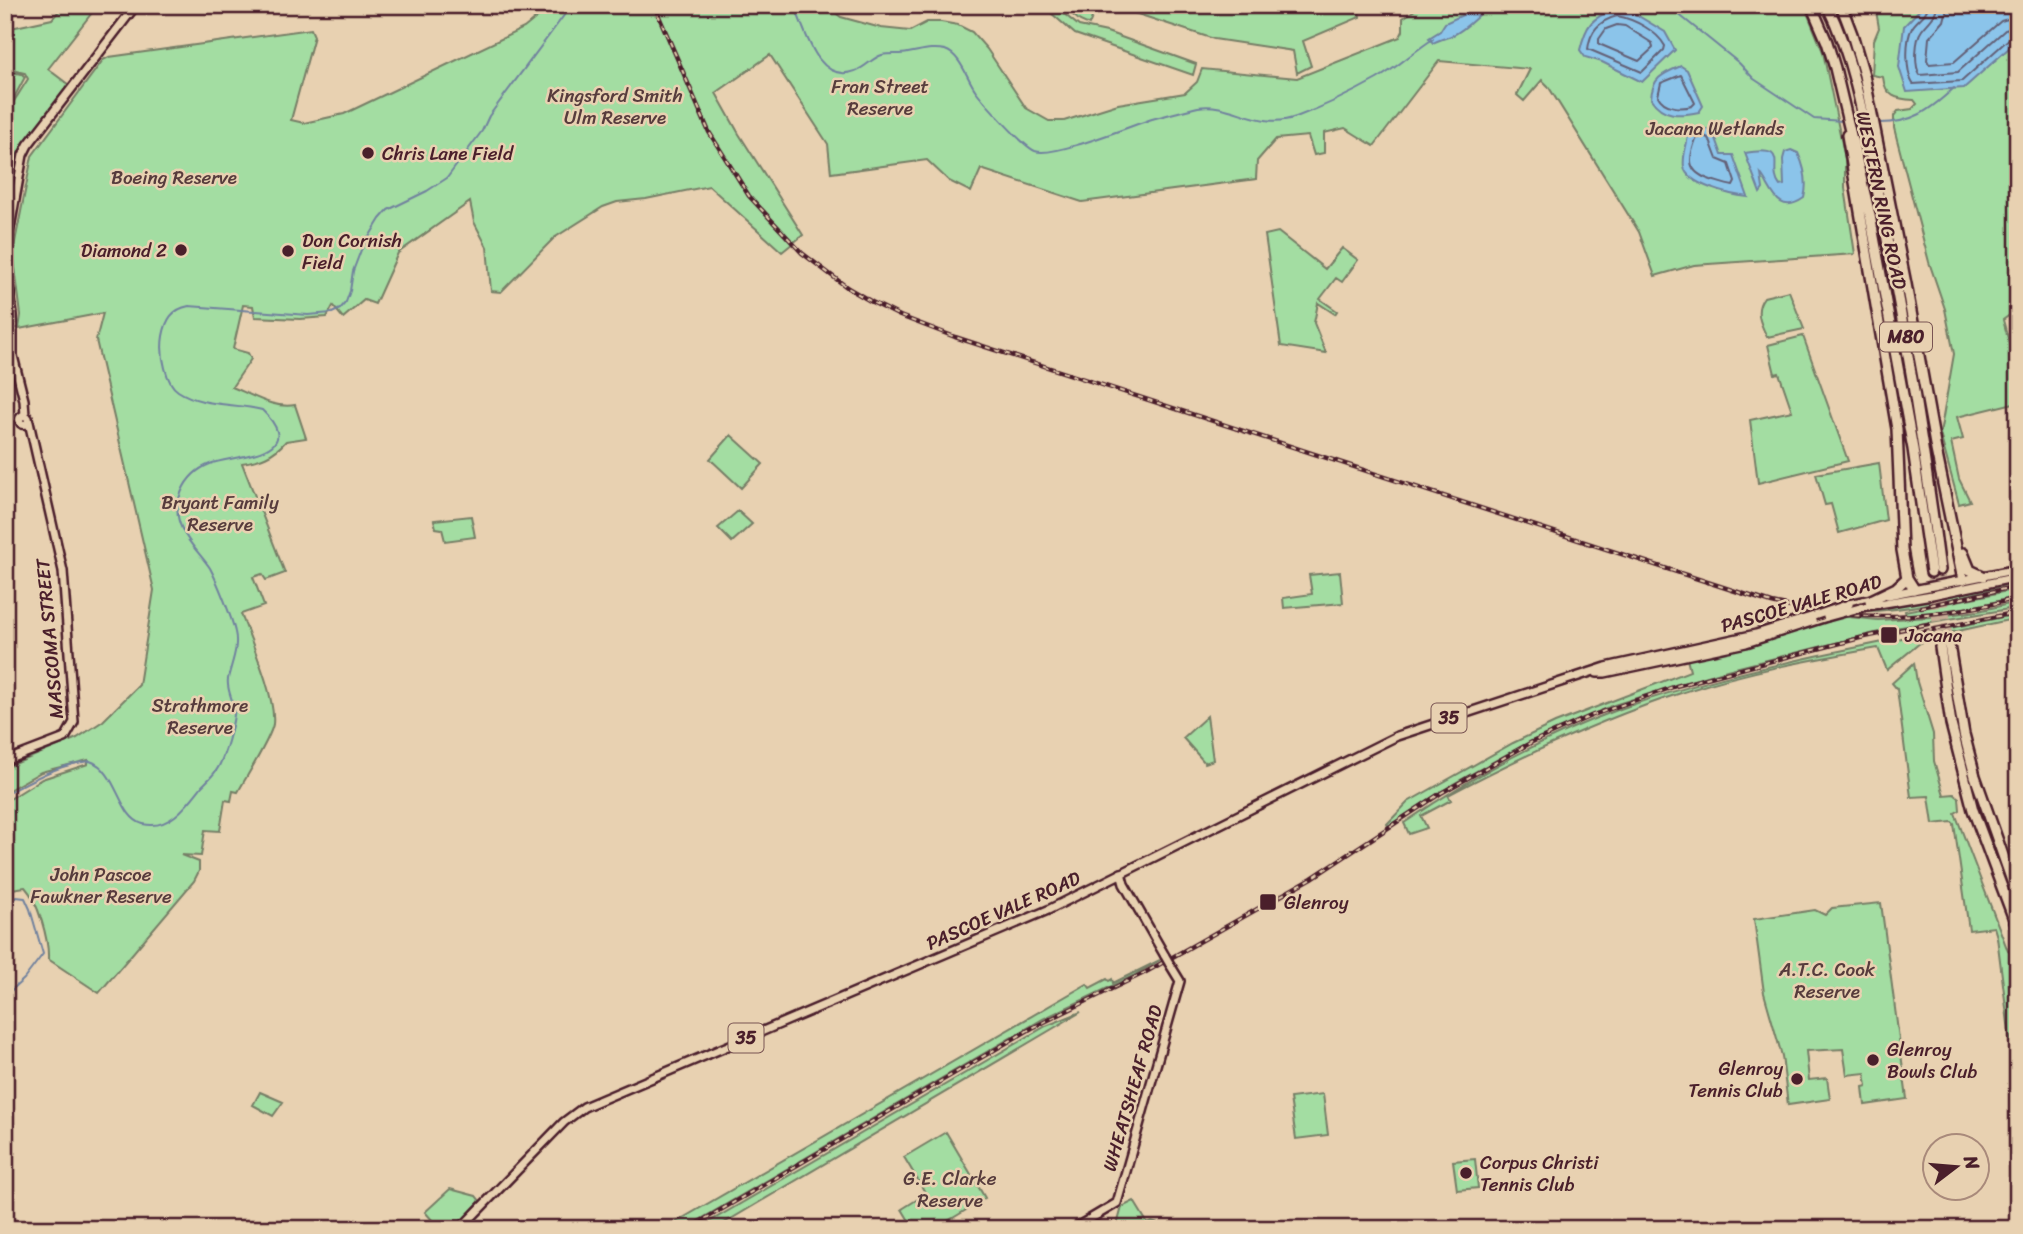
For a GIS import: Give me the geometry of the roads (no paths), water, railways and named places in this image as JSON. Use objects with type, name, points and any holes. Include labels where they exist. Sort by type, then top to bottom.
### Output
[{"type":"highway","name":"WESTERN RING ROAD","points":[[1811,5],[1827,42],[1841,92],[1936,571],[1910,357],[1879,173],[1854,77],[1827,5]]},
{"type":"highway","points":[[1840,5],[1864,75],[1879,173],[1963,580]]},
{"type":"highway","points":[[1852,149],[1897,429],[1899,510],[1907,578],[1914,589]]},
{"type":"highway","points":[[1947,501],[1967,564],[1975,573],[1983,576]]},
{"type":"highway","points":[[1870,602],[1896,588],[1907,578]]},
{"type":"highway","points":[[2018,898],[1975,776],[1945,645],[1949,715],[1969,797],[2018,930]]},
{"type":"main road","name":"MASCOMA STREET","points":[[5,761],[65,737],[74,722],[63,571],[31,432],[25,420],[13,356],[13,315],[5,256],[25,149],[136,5]]},
{"type":"main road","name":"PASCOE VALE ROAD","points":[[1593,672],[1605,673],[1725,648],[1914,589],[2018,569]]},
{"type":"main road","name":"PASCOE VALE ROAD","points":[[460,1229],[565,1122],[584,1107],[1022,921],[1396,736],[1606,667],[1756,634],[1849,604],[1954,591],[2018,577]]},
{"type":"main road","points":[[1914,589],[1921,592],[1954,591],[1963,580]]},
{"type":"main road","name":"WHEATSHEAF ROAD","points":[[1073,1229],[1116,1203],[1180,981],[1124,884],[1121,873]]},
{"type":"water","points":[[1924,5],[2018,5],[2018,40],[1964,88],[1907,92],[1899,67],[1904,26]]},
{"type":"water","points":[[1482,6],[1485,10],[1457,33],[1433,43],[1429,38],[1440,31],[1445,23]]},
{"type":"water","points":[[1615,9],[1630,11],[1665,32],[1675,50],[1642,82],[1602,62],[1585,57],[1580,50],[1585,34],[1595,19]]},
{"type":"water","points":[[1681,66],[1687,70],[1703,106],[1699,112],[1672,114],[1661,109],[1651,99],[1656,81]]},
{"type":"water","points":[[1703,129],[1713,130],[1722,155],[1733,155],[1748,197],[1711,188],[1687,173],[1684,163],[1688,133]]},
{"type":"water","points":[[1791,150],[1798,153],[1806,186],[1804,198],[1787,204],[1777,198],[1761,174],[1763,189],[1760,193],[1745,153],[1760,151],[1773,155],[1776,179],[1780,186],[1784,185],[1785,152]]},
{"type":"waterway","points":[[5,794],[57,769],[90,761],[107,774],[135,820],[152,825],[161,824],[177,814],[216,772],[226,748],[234,715],[228,679],[236,638],[213,574],[182,529],[179,501],[187,483],[201,469],[210,464],[263,451],[273,445],[277,437],[274,425],[262,410],[198,400],[173,386],[169,381],[162,352],[168,320],[178,310],[189,306],[308,315],[332,313],[340,309],[350,291],[353,271],[361,250],[380,219],[388,210],[447,178],[482,131],[489,116],[565,14],[569,13],[571,5]]},
{"type":"waterway","points":[[794,5],[814,52],[831,70],[842,73],[855,71],[885,54],[936,49],[951,53],[976,91],[1004,124],[1029,147],[1044,152],[1074,146],[1152,119],[1198,107],[1222,108],[1270,120],[1296,117],[1377,79],[1433,39]]},
{"type":"waterway","points":[[1667,5],[1739,63],[1754,79],[1814,119],[1843,121]]},
{"type":"waterway","points":[[1876,123],[1900,121],[1919,114],[1954,88]]},
{"type":"waterway","points":[[5,907],[16,897],[25,898],[43,954],[24,979],[5,996]]},
{"type":"tunnel","points":[[1940,570],[1949,645]]},
{"type":"tunnel","points":[[1931,572],[1940,647]]},
{"type":"railway","points":[[654,5],[709,132],[749,196],[802,253],[848,288],[900,316],[955,337],[1772,603],[1834,614],[1895,616],[1956,610],[2018,598]]},
{"type":"railway","points":[[1921,607],[2018,586]]},
{"type":"railway","points":[[1917,633],[2018,612]]},
{"type":"railway","points":[[688,1229],[1032,1028],[1146,972],[1312,878],[1441,793],[1532,742],[1593,715],[1676,686],[1860,638],[1928,624]]},
{"type":"place","name":"Chris Lane Field","points":[[368,153]]},
{"type":"place","name":"Diamond 2","points":[[181,250]]},
{"type":"place","name":"Don Cornish Field","points":[[288,251]]},
{"type":"place","name":"Jacana","points":[[1889,635]]},
{"type":"place","name":"Glenroy","points":[[1268,902]]},
{"type":"place","name":"Glenroy Bowls Club","points":[[1873,1060]]},
{"type":"place","name":"Glenroy Tennis Club","points":[[1797,1079]]},
{"type":"place","name":"Corpus Christi Tennis Club","points":[[1466,1173]]},
{"type":"park label","name":"Fran Street Reserve","points":[[880,97]]},
{"type":"park label","name":"Kingsford Smith Ulm Reserve","points":[[615,106]]},
{"type":"park label","name":"Jacana Wetlands","points":[[1715,128]]},
{"type":"park label","name":"Boeing Reserve","points":[[174,177]]},
{"type":"park label","name":"Bryant Family Reserve","points":[[220,513]]},
{"type":"park label","name":"Strathmore Reserve","points":[[200,716]]},
{"type":"park label","name":"John Pascoe Fawkner Reserve","points":[[101,885]]},
{"type":"park label","name":"A.T.C. Cook Reserve","points":[[1827,980]]},
{"type":"park label","name":"G.E. Clarke Reserve","points":[[950,1189]]}]
